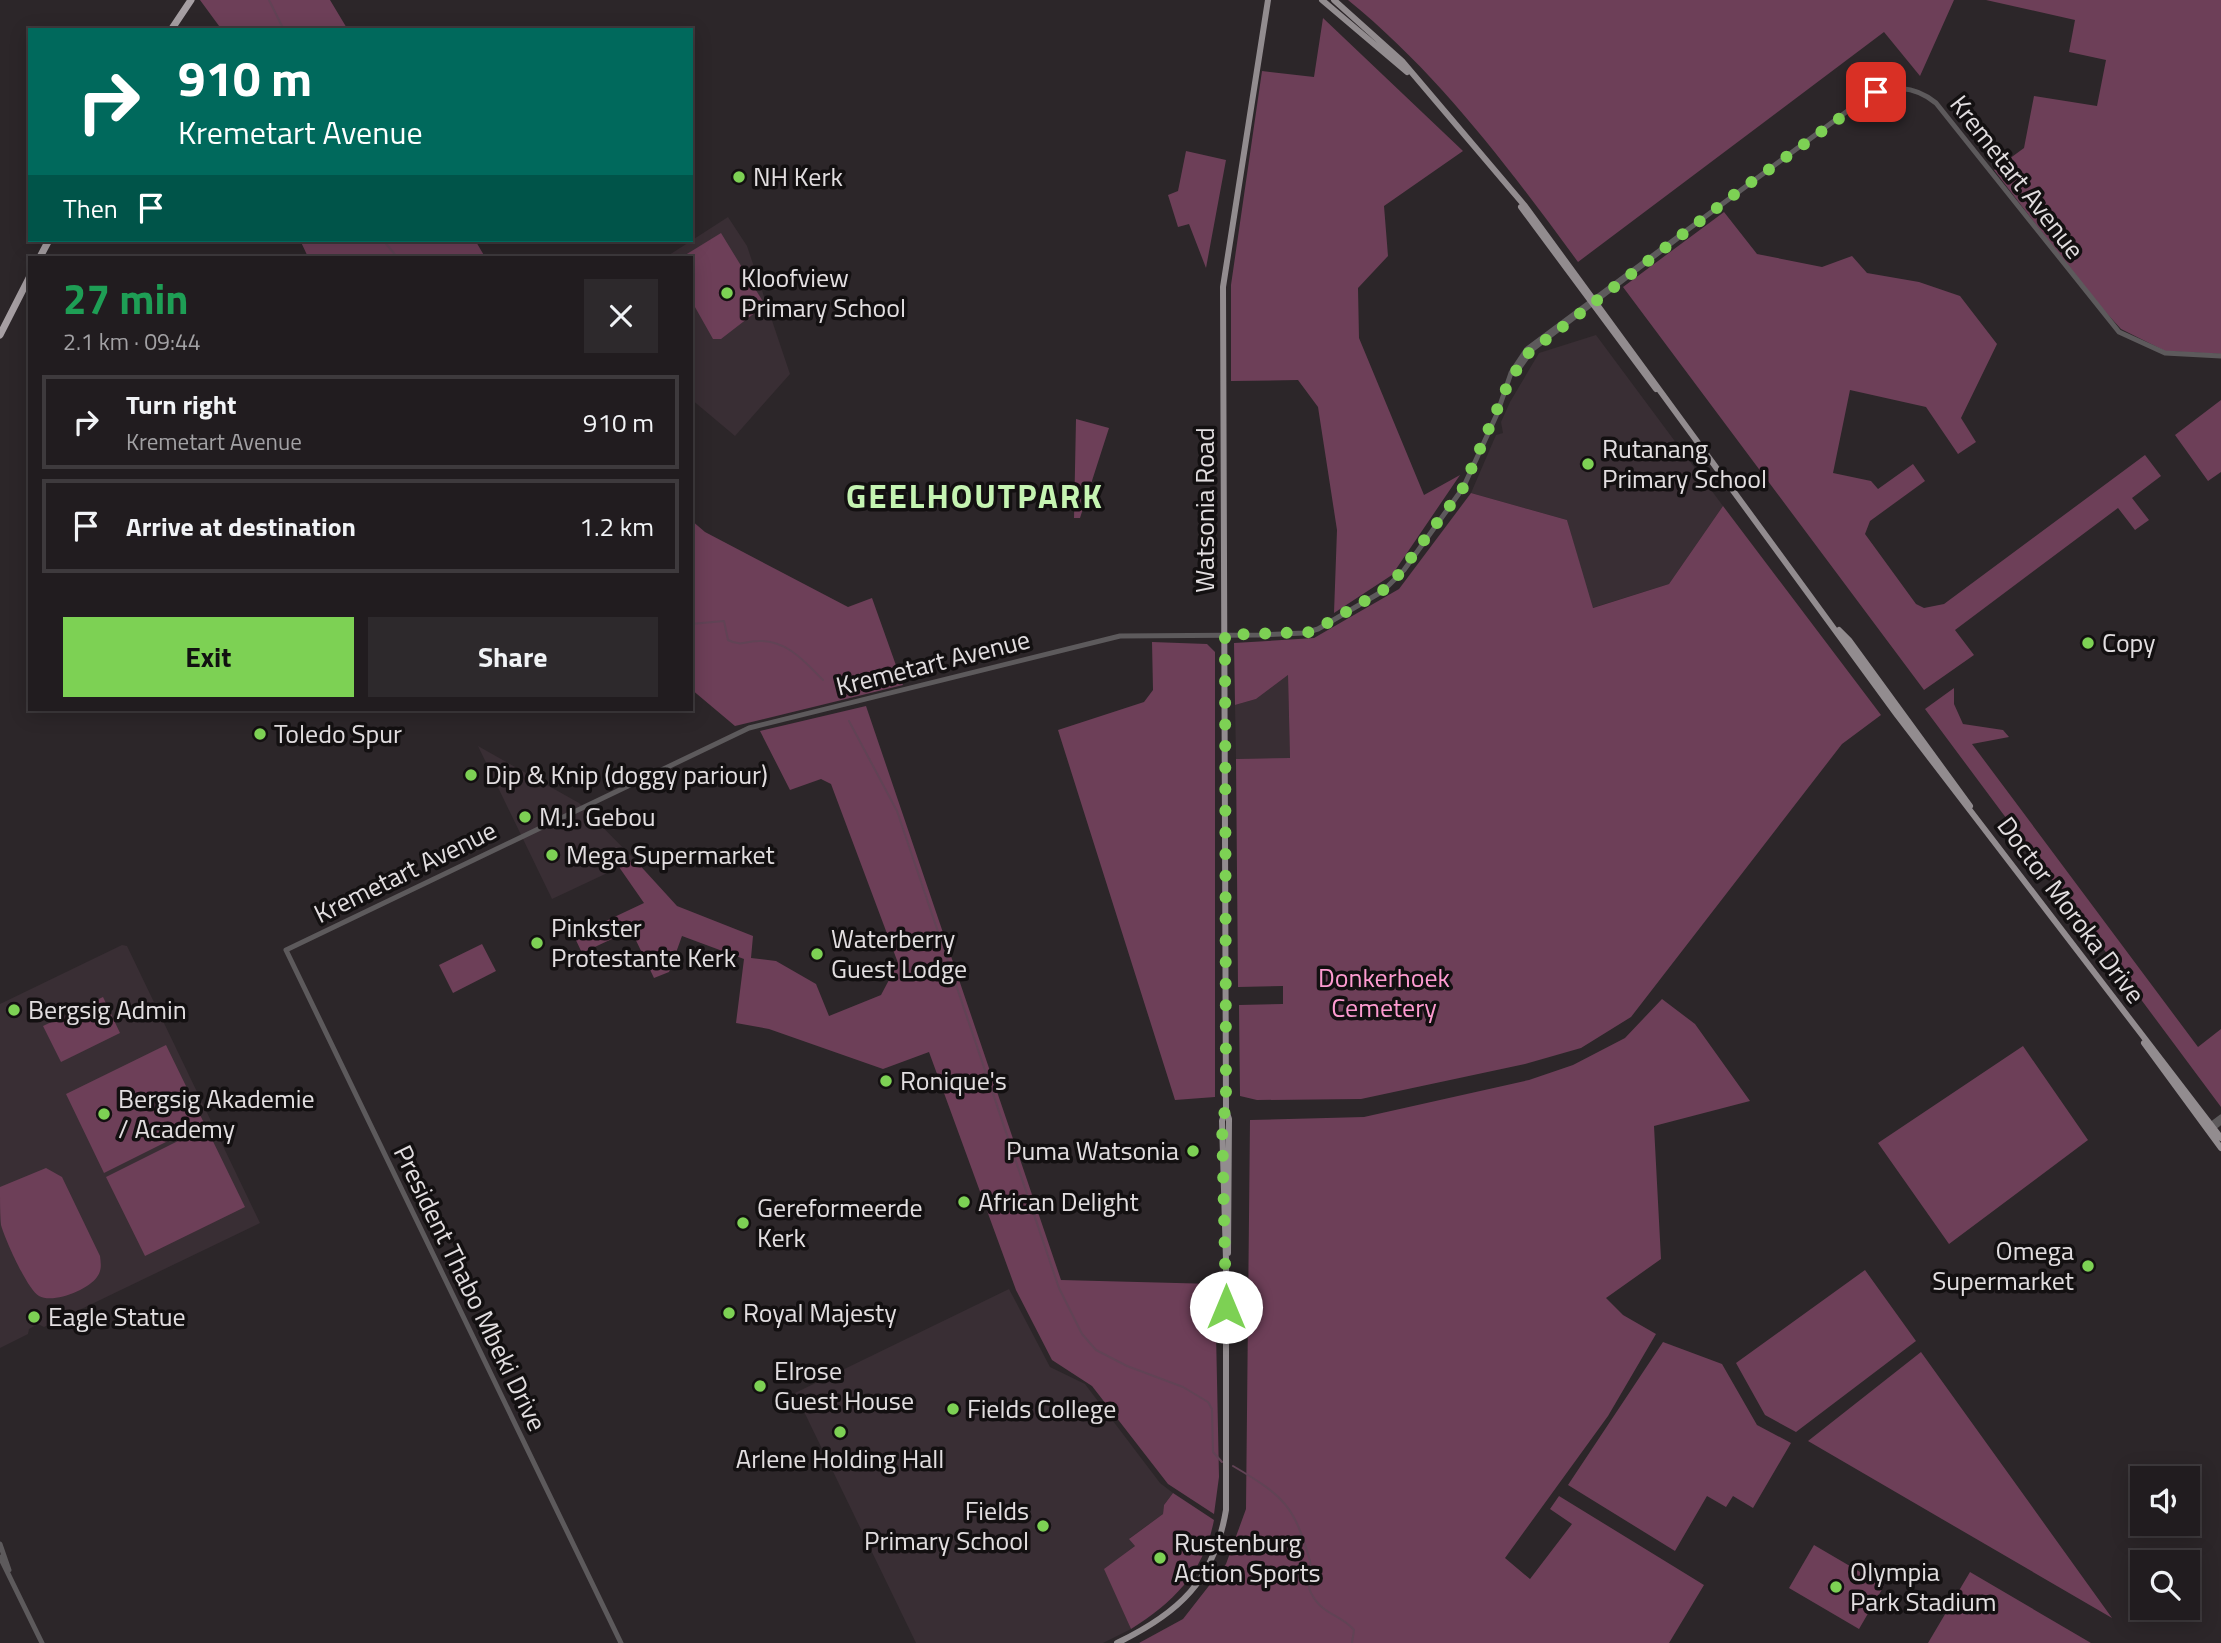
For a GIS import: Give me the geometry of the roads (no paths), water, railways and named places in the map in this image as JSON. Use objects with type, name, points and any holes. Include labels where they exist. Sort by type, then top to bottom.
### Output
[{"type":"highway","points":[[171,28],[191,0]]},
{"type":"highway","points":[[0,335],[28,280]]},
{"type":"main road","name":"Watsonia Road","points":[[1117,1643],[1172,1611],[1195,1588],[1217,1549],[1227,1492],[1226,1260],[1229,1244],[1229,1119],[1226,1108],[1223,287],[1268,0]]},
{"type":"main road","name":"Doctor Moroka Drive","points":[[1322,0],[1417,80]]},
{"type":"main road","name":"Doctor Moroka Drive","points":[[1334,0],[1402,61],[1483,154],[1838,629],[1897,715],[1971,808],[2210,1128],[2221,1148]]},
{"type":"main road","name":"Doctor Moroka Drive","points":[[2210,1128],[2221,1138]]},
{"type":"street","name":"Kremetart Avenue","points":[[285,950],[749,728],[1102,640],[1141,635],[1312,632],[1390,586],[1463,488],[1509,382],[1529,353],[1678,237],[1865,98],[1884,89],[1910,89],[1936,103],[2119,332],[2165,353],[2221,356]]},
{"type":"street","name":"President Thabo Mbeki Drive","points":[[285,950],[621,1643]]},
{"type":"street","points":[[2210,1128],[2221,1116]]},
{"type":"street","points":[[2210,1128],[2221,1122]]},
{"type":"street","points":[[0,1544],[42,1643]]},
{"type":"street","points":[[0,1557],[9,1570]]},
{"type":"waterway","points":[[269,0],[283,28]]},
{"type":"waterway","points":[[385,242],[396,256]]},
{"type":"waterway","points":[[693,624],[724,621],[728,640],[736,643],[759,641],[778,644],[795,653],[823,680]]},
{"type":"waterway","points":[[849,721],[897,811],[1059,1288],[1082,1334],[1096,1350],[1127,1366],[1183,1387],[1208,1402],[1212,1409],[1213,1452],[1222,1462]]},
{"type":"waterway","points":[[1233,1466],[1276,1494],[1292,1514],[1310,1561],[1311,1593],[1321,1606],[1354,1630],[1352,1643]]},
{"type":"place","name":"NH Kerk","points":[[739,177]]},
{"type":"place","name":"Kloofview Primary School","points":[[727,293]]},
{"type":"place","name":"Rutanang Primary School","points":[[1588,464]]},
{"type":"place","name":"Copy","points":[[2088,643]]},
{"type":"place","name":"Toledo Spur","points":[[260,734]]},
{"type":"place","name":"Dip & Knip (doggy pariour)","points":[[471,775]]},
{"type":"place","name":"M.J. Gebou","points":[[525,817]]},
{"type":"place","name":"Mega Supermarket","points":[[552,855]]},
{"type":"place","name":"Pinkster Protestante Kerk","points":[[537,943]]},
{"type":"place","name":"Waterberry Guest Lodge","points":[[817,954]]},
{"type":"place","name":"Bergsig Admin","points":[[14,1010]]},
{"type":"place","name":"Ronique's","points":[[886,1081]]},
{"type":"place","name":"Bergsig Akademie / Academy","points":[[104,1114]]},
{"type":"place","name":"Puma Watsonia","points":[[1193,1151]]},
{"type":"place","name":"African Delight","points":[[964,1202]]},
{"type":"place","name":"Gereformeerde Kerk","points":[[743,1223]]},
{"type":"place","name":"Omega Supermarket","points":[[2088,1266]]},
{"type":"place","name":"Royal Majesty","points":[[729,1313]]},
{"type":"place","name":"Eagle Statue","points":[[34,1317]]},
{"type":"place","name":"Elrose Guest House","points":[[760,1386]]},
{"type":"place","name":"Fields College","points":[[953,1409]]},
{"type":"place","name":"Arlene Holding Hall","points":[[840,1432]]},
{"type":"place","name":"Fields Primary School","points":[[1043,1526]]},
{"type":"place","name":"Rustenburg Action Sports","points":[[1160,1558]]},
{"type":"place","name":"Olympia Park Stadium","points":[[1836,1587]]},
{"type":"district","name":"GEELHOUTPARK","points":[[975,496]]},
{"type":"park label","name":"Donkerhoek Cemetery","points":[[1384,993]]}]
